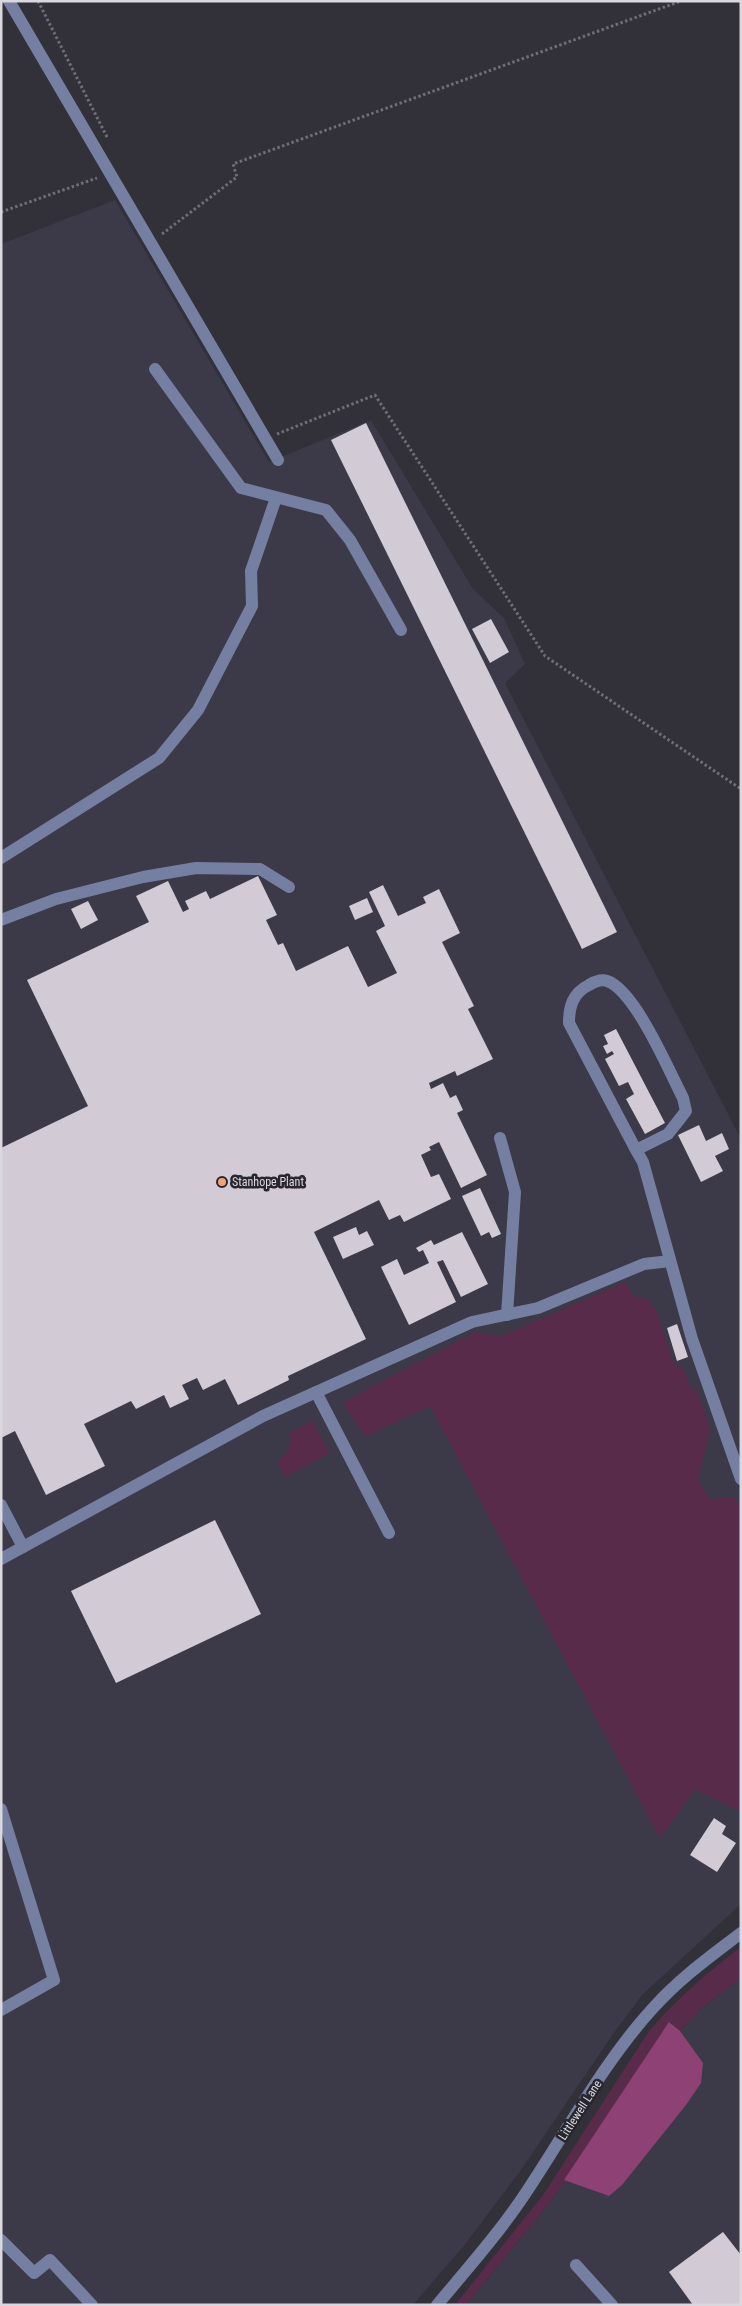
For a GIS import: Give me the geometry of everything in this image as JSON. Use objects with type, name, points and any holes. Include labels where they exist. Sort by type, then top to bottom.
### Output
[{"type":"street","points":[[9,1],[278,460]]},
{"type":"street","points":[[155,369],[241,488],[326,510],[350,540],[401,630]]},
{"type":"street","points":[[1,858],[159,758],[198,710],[252,606],[252,571],[276,498]]},
{"type":"street","points":[[1,920],[56,900],[144,877],[196,868],[260,869],[289,887]]},
{"type":"street","points":[[636,1150],[668,1134],[686,1110],[683,1098],[645,1022],[617,987],[606,980],[596,981],[584,987],[569,1005],[569,1023],[636,1150],[643,1162],[692,1339],[737,1457],[741,1479]]},
{"type":"street","points":[[500,1138],[515,1192],[507,1315]]},
{"type":"street","points":[[1,1559],[263,1416],[472,1322],[538,1308],[644,1264],[670,1261]]},
{"type":"street","points":[[316,1392],[389,1533]]},
{"type":"street","points":[[1,1505],[23,1547]]},
{"type":"street","points":[[1,1809],[54,1980],[1,2010]]},
{"type":"street","name":"Littlewell Lane","points":[[437,2305],[491,2241],[526,2193],[627,2040],[653,2008],[697,1966],[741,1933]]},
{"type":"street","points":[[1,2240],[34,2273],[50,2260],[92,2305]]},
{"type":"street","points":[[576,2265],[612,2305]]},
{"type":"path","points":[[38,1],[109,141]]},
{"type":"path","points":[[162,234],[237,177],[233,164],[680,1]]},
{"type":"path","points":[[1,212],[110,173]]},
{"type":"path","points":[[157,226],[166,242]]},
{"type":"path","points":[[272,436],[375,395],[545,656],[741,789]]},
{"type":"shaded area","points":[[115,200],[269,462],[371,420],[473,589],[504,618],[525,664],[505,683],[741,1139],[741,1904],[642,1995],[613,2034],[521,2170],[466,2243],[413,2305],[1,2305],[1,244]]},
{"type":"shaded area","points":[[625,1282],[633,1296],[648,1299],[656,1310],[674,1364],[682,1367],[692,1390],[697,1389],[710,1430],[698,1479],[709,1499],[735,1497],[741,1511],[741,1812],[695,1789],[660,1838],[430,1406],[365,1437],[343,1402],[475,1332],[502,1336]]},
{"type":"shaded area","points":[[312,1421],[330,1453],[285,1477],[277,1461],[288,1450],[290,1442],[289,1433]]},
{"type":"shaded area","points":[[741,1947],[741,1978],[702,2008],[680,2031],[670,2022],[552,2200],[466,2305],[455,2305],[543,2195],[649,2031],[693,1986]]},
{"type":"shaded area","points":[[741,1978],[741,2305],[466,2305],[552,2200],[669,2022],[680,2031],[702,2008]]},
{"type":"shaded area","points":[[669,2022],[680,2031],[703,2063],[701,2083],[686,2105],[622,2185],[609,2196],[564,2180]]},
{"type":"building","points":[[366,423],[617,932],[582,949],[331,440]]},
{"type":"building","points":[[491,619],[509,652],[490,663],[472,629]]},
{"type":"building","name":"Stanhope Plant","points":[[258,876],[277,915],[266,920],[278,945],[283,943],[296,971],[348,946],[368,987],[397,973],[376,931],[385,926],[369,892],[383,885],[398,916],[426,903],[423,897],[439,889],[460,933],[442,942],[474,1006],[468,1009],[493,1059],[457,1076],[455,1071],[429,1083],[431,1089],[443,1083],[450,1098],[456,1095],[463,1110],[457,1113],[487,1175],[461,1188],[439,1142],[429,1147],[431,1150],[421,1155],[431,1177],[439,1174],[451,1199],[404,1222],[400,1215],[389,1220],[379,1200],[314,1232],[366,1339],[288,1376],[289,1380],[238,1405],[225,1379],[203,1390],[197,1378],[182,1385],[189,1399],[170,1408],[164,1395],[136,1409],[131,1401],[84,1424],[105,1466],[46,1495],[15,1431],[1,1438],[1,1148],[88,1106],[27,980],[149,922],[136,896],[168,881],[183,912],[189,909],[185,901],[206,891],[210,899]]},
{"type":"building","points":[[367,898],[373,912],[355,920],[349,906]]},
{"type":"building","points":[[88,901],[98,920],[81,929],[71,909]]},
{"type":"building","points":[[616,1029],[665,1123],[645,1134],[626,1099],[634,1094],[628,1082],[619,1086],[605,1059],[614,1054],[612,1051],[607,1054],[603,1046],[608,1044],[604,1035]]},
{"type":"building","points":[[699,1125],[706,1141],[722,1133],[729,1149],[715,1156],[723,1171],[701,1182],[678,1135]]},
{"type":"building","points":[[480,1188],[501,1234],[492,1238],[489,1232],[481,1236],[462,1196]]},
{"type":"building","points":[[356,1227],[359,1235],[367,1231],[374,1245],[343,1259],[333,1237]]},
{"type":"building","points":[[462,1232],[488,1284],[461,1297],[443,1260],[437,1262],[456,1302],[409,1325],[381,1267],[397,1259],[404,1275],[429,1263],[423,1250],[419,1252],[416,1248],[431,1240],[434,1245]]},
{"type":"building","points":[[677,1324],[688,1357],[677,1361],[667,1328]]},
{"type":"building","points":[[215,1520],[261,1614],[116,1683],[71,1591]]},
{"type":"building","points":[[714,1818],[726,1826],[722,1834],[736,1843],[717,1872],[690,1855]]},
{"type":"building","points":[[723,2232],[741,2255],[741,2305],[693,2305],[669,2272]]},
{"type":"place","name":"Stanhope Plant","points":[[222,1182]]}]
